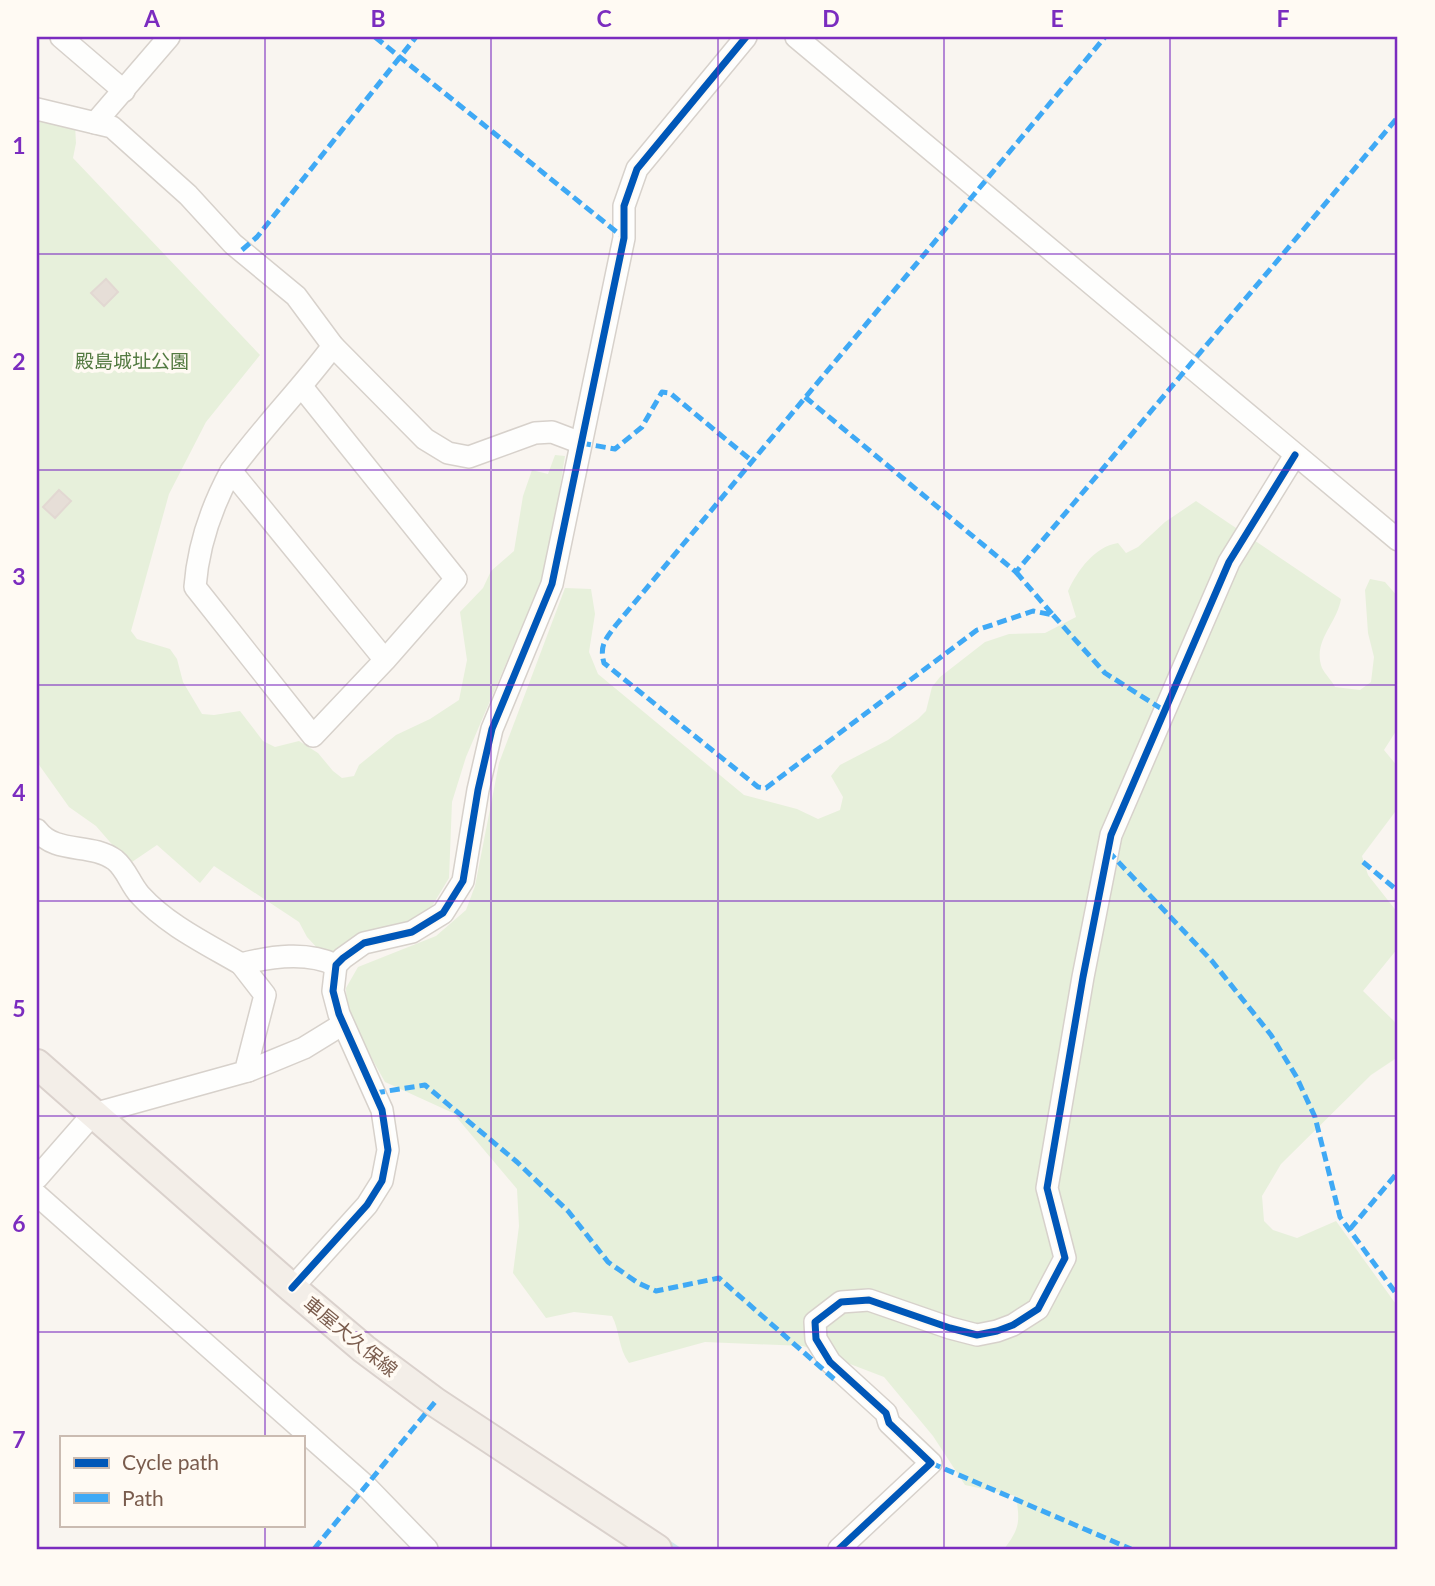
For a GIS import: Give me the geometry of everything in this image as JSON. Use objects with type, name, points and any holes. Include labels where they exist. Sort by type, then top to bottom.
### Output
[{"type":"main road","name":"車屋大久保線","points":[[37,1064],[364,1349],[435,1402],[657,1549]]},
{"type":"street","points":[[61,37],[124,91]]},
{"type":"street","points":[[95,122],[169,37]]},
{"type":"street","points":[[292,1289],[368,1205],[382,1181],[388,1150],[382,1110],[343,1024],[333,991],[337,965],[364,943],[412,932],[443,913],[463,881],[478,790],[492,729],[552,584],[624,238],[624,206],[637,169],[746,37]]},
{"type":"street","points":[[796,37],[979,187],[1398,540]]},
{"type":"street","points":[[37,109],[112,127],[188,195],[233,244],[296,296],[333,346],[425,439],[448,453],[469,457],[535,433],[552,432],[581,443]]},
{"type":"street","points":[[302,387],[456,579],[313,736],[195,587],[197,561],[220,491],[231,471],[258,434],[302,387],[333,346]]},
{"type":"street","points":[[839,1549],[931,1463],[889,1423],[886,1413],[830,1362],[816,1339],[816,1322],[841,1302],[869,1300],[977,1335],[1013,1325],[1038,1309],[1065,1258],[1047,1188],[1083,977],[1111,835],[1229,562],[1295,455]]},
{"type":"street","points":[[231,471],[385,660]]},
{"type":"street","points":[[37,830],[53,843],[99,852],[114,860],[127,873],[139,894],[180,928],[241,964],[265,996],[247,1065],[248,1071]]},
{"type":"street","points":[[241,964],[293,956],[323,959],[337,965]]},
{"type":"street","points":[[37,1178],[93,1114],[248,1071],[304,1048],[343,1024]]},
{"type":"street","points":[[37,1195],[366,1486],[427,1549]]},
{"type":"green space","name":"殿島城址公園","points":[[37,113],[75,125],[73,158],[260,355],[206,422],[169,494],[131,631],[137,639],[170,649],[177,659],[183,682],[202,714],[240,711],[263,741],[275,747],[299,741],[318,753],[342,778],[354,776],[359,765],[396,735],[430,719],[459,700],[467,660],[460,612],[483,588],[491,571],[514,551],[523,496],[532,470],[548,474],[555,455],[565,456],[547,568],[466,757],[452,802],[449,878],[429,911],[414,924],[356,938],[334,951],[319,950],[307,937],[299,922],[214,866],[200,883],[157,845],[129,864],[96,826],[69,807],[37,762]]},
{"type":"green space","points":[[1196,501],[1341,599],[1320,649],[1322,668],[1335,687],[1360,690],[1371,682],[1374,657],[1368,633],[1365,590],[1370,579],[1385,582],[1398,597],[1398,728],[1384,750],[1398,767],[1398,808],[1362,856],[1368,875],[1398,913],[1398,948],[1363,991],[1394,1021],[1398,1029],[1398,1057],[1371,1075],[1281,1164],[1262,1196],[1264,1221],[1273,1230],[1297,1238],[1336,1221],[1398,1307],[1398,1549],[1004,1549],[1018,1524],[1016,1496],[965,1485],[933,1436],[884,1377],[803,1346],[705,1342],[629,1363],[612,1316],[574,1312],[546,1318],[513,1273],[519,1226],[517,1189],[453,1113],[385,1082],[347,1014],[346,988],[358,967],[436,936],[466,910],[475,886],[499,763],[565,588],[591,589],[595,614],[589,652],[598,674],[744,795],[797,809],[818,819],[840,810],[843,797],[831,776],[840,765],[888,740],[918,719],[926,711],[932,687],[940,677],[985,642],[1009,634],[1045,633],[1076,617],[1068,591],[1094,554],[1118,543],[1126,553],[1138,547],[1165,522]]},
{"type":"building","points":[[106,279],[118,292],[104,306],[91,293]]},
{"type":"building","points":[[59,490],[71,501],[55,518],[43,507]]},
{"type":"waterway","points":[[666,1541],[678,1549]]},
{"type":"marked path","points":[[375,37],[624,238]]},
{"type":"marked path","points":[[242,250],[257,237],[416,37]]},
{"type":"marked path","points":[[1016,572],[1053,615],[1033,611],[977,630],[766,788],[758,787],[604,663],[604,642],[616,625],[1105,37]]},
{"type":"marked path","points":[[805,397],[1016,572],[1398,117]]},
{"type":"marked path","points":[[581,443],[615,449],[642,427],[662,392],[670,393],[752,461]]},
{"type":"marked path","points":[[1053,615],[1105,673],[1165,711]]},
{"type":"marked path","points":[[1108,851],[1212,961],[1271,1035],[1296,1076],[1315,1117],[1340,1217],[1398,1296]]},
{"type":"marked path","points":[[1363,862],[1398,891]]},
{"type":"marked path","points":[[375,1093],[425,1085],[517,1162],[568,1211],[608,1262],[638,1283],[656,1291],[719,1278],[834,1379]]},
{"type":"marked path","points":[[1350,1229],[1398,1172]]},
{"type":"marked path","points":[[314,1549],[435,1402]]},
{"type":"marked path","points":[[931,1463],[1131,1549]]},
{"type":"cycle path","points":[[292,1288],[367,1205],[382,1181],[388,1150],[382,1110],[339,1014],[333,991],[336,965],[364,943],[412,932],[443,913],[463,881],[478,790],[492,729],[552,584],[624,238],[624,206],[637,169],[746,37]]},
{"type":"cycle path","points":[[839,1549],[931,1463],[889,1423],[886,1413],[830,1362],[816,1339],[815,1322],[841,1302],[869,1300],[977,1335],[1013,1325],[1038,1309],[1065,1258],[1047,1188],[1083,977],[1111,835],[1229,562],[1295,455]]}]
